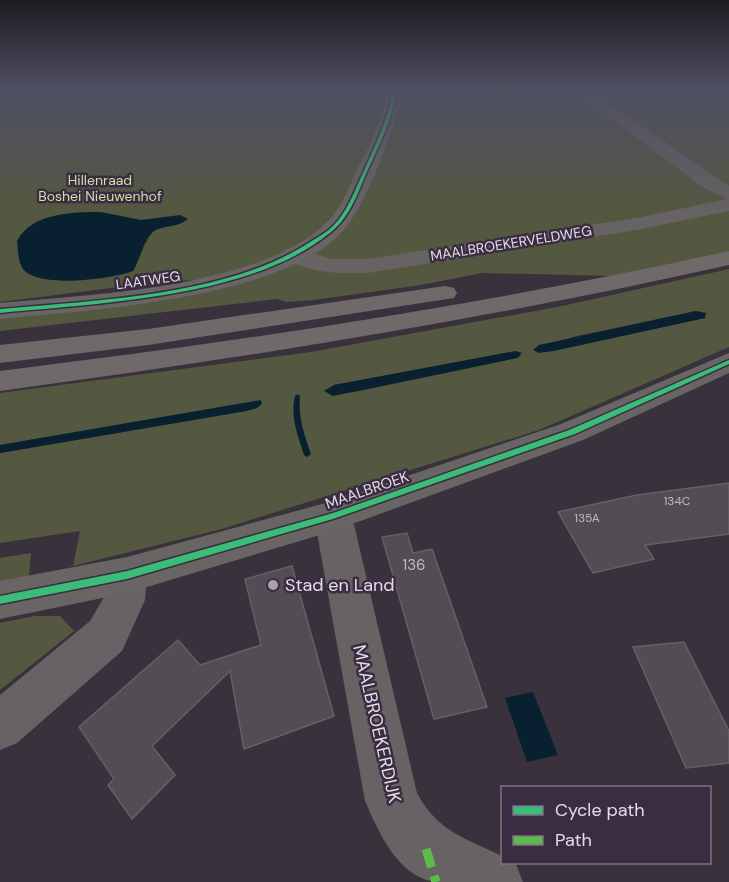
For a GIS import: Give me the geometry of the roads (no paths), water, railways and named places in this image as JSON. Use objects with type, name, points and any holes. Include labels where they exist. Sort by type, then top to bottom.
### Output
[{"type":"highway","points":[[0,354],[148,337],[456,291],[639,256],[729,236]]},
{"type":"highway","points":[[0,381],[144,363],[455,314],[576,292],[729,258]]},
{"type":"street","name":"LAATWEG","points":[[0,310],[151,295],[212,284],[295,254],[330,232],[347,209],[386,130]]},
{"type":"street","points":[[636,130],[708,182],[729,194]]},
{"type":"street","name":"MAALBROEKERVELDWEG","points":[[295,254],[314,264],[335,268],[368,266],[642,223],[729,205]]},
{"type":"street","name":"MAALBROEK","points":[[0,600],[127,575],[333,516],[572,432],[729,362]]},
{"type":"street","name":"MAALBROEKERDIJK","points":[[333,516],[392,801],[404,824],[426,849],[494,882]]},
{"type":"street","points":[[0,726],[106,636],[124,600],[127,575]]},
{"type":"water","points":[[101,212],[141,220],[180,215],[188,219],[152,233],[133,271],[109,277],[59,281],[31,275],[23,269],[19,259],[17,241],[32,225],[54,216]]},
{"type":"water","points":[[696,311],[706,313],[705,318],[553,351],[539,353],[533,350],[539,345]]},
{"type":"water","points":[[516,351],[522,353],[517,358],[333,396],[324,391],[334,385]]},
{"type":"water","points":[[298,394],[302,425],[311,454],[307,457],[304,455],[294,419],[295,396]]},
{"type":"water","points":[[261,400],[262,404],[257,408],[246,411],[0,453],[0,445]]},
{"type":"water","points":[[533,692],[558,755],[527,762],[505,698]]},
{"type":"place","name":"Stad en Land","points":[[273,585]]},
{"type":"park label","name":"Hillenraad Boshei Nieuwenhof","points":[[100,188]]}]
